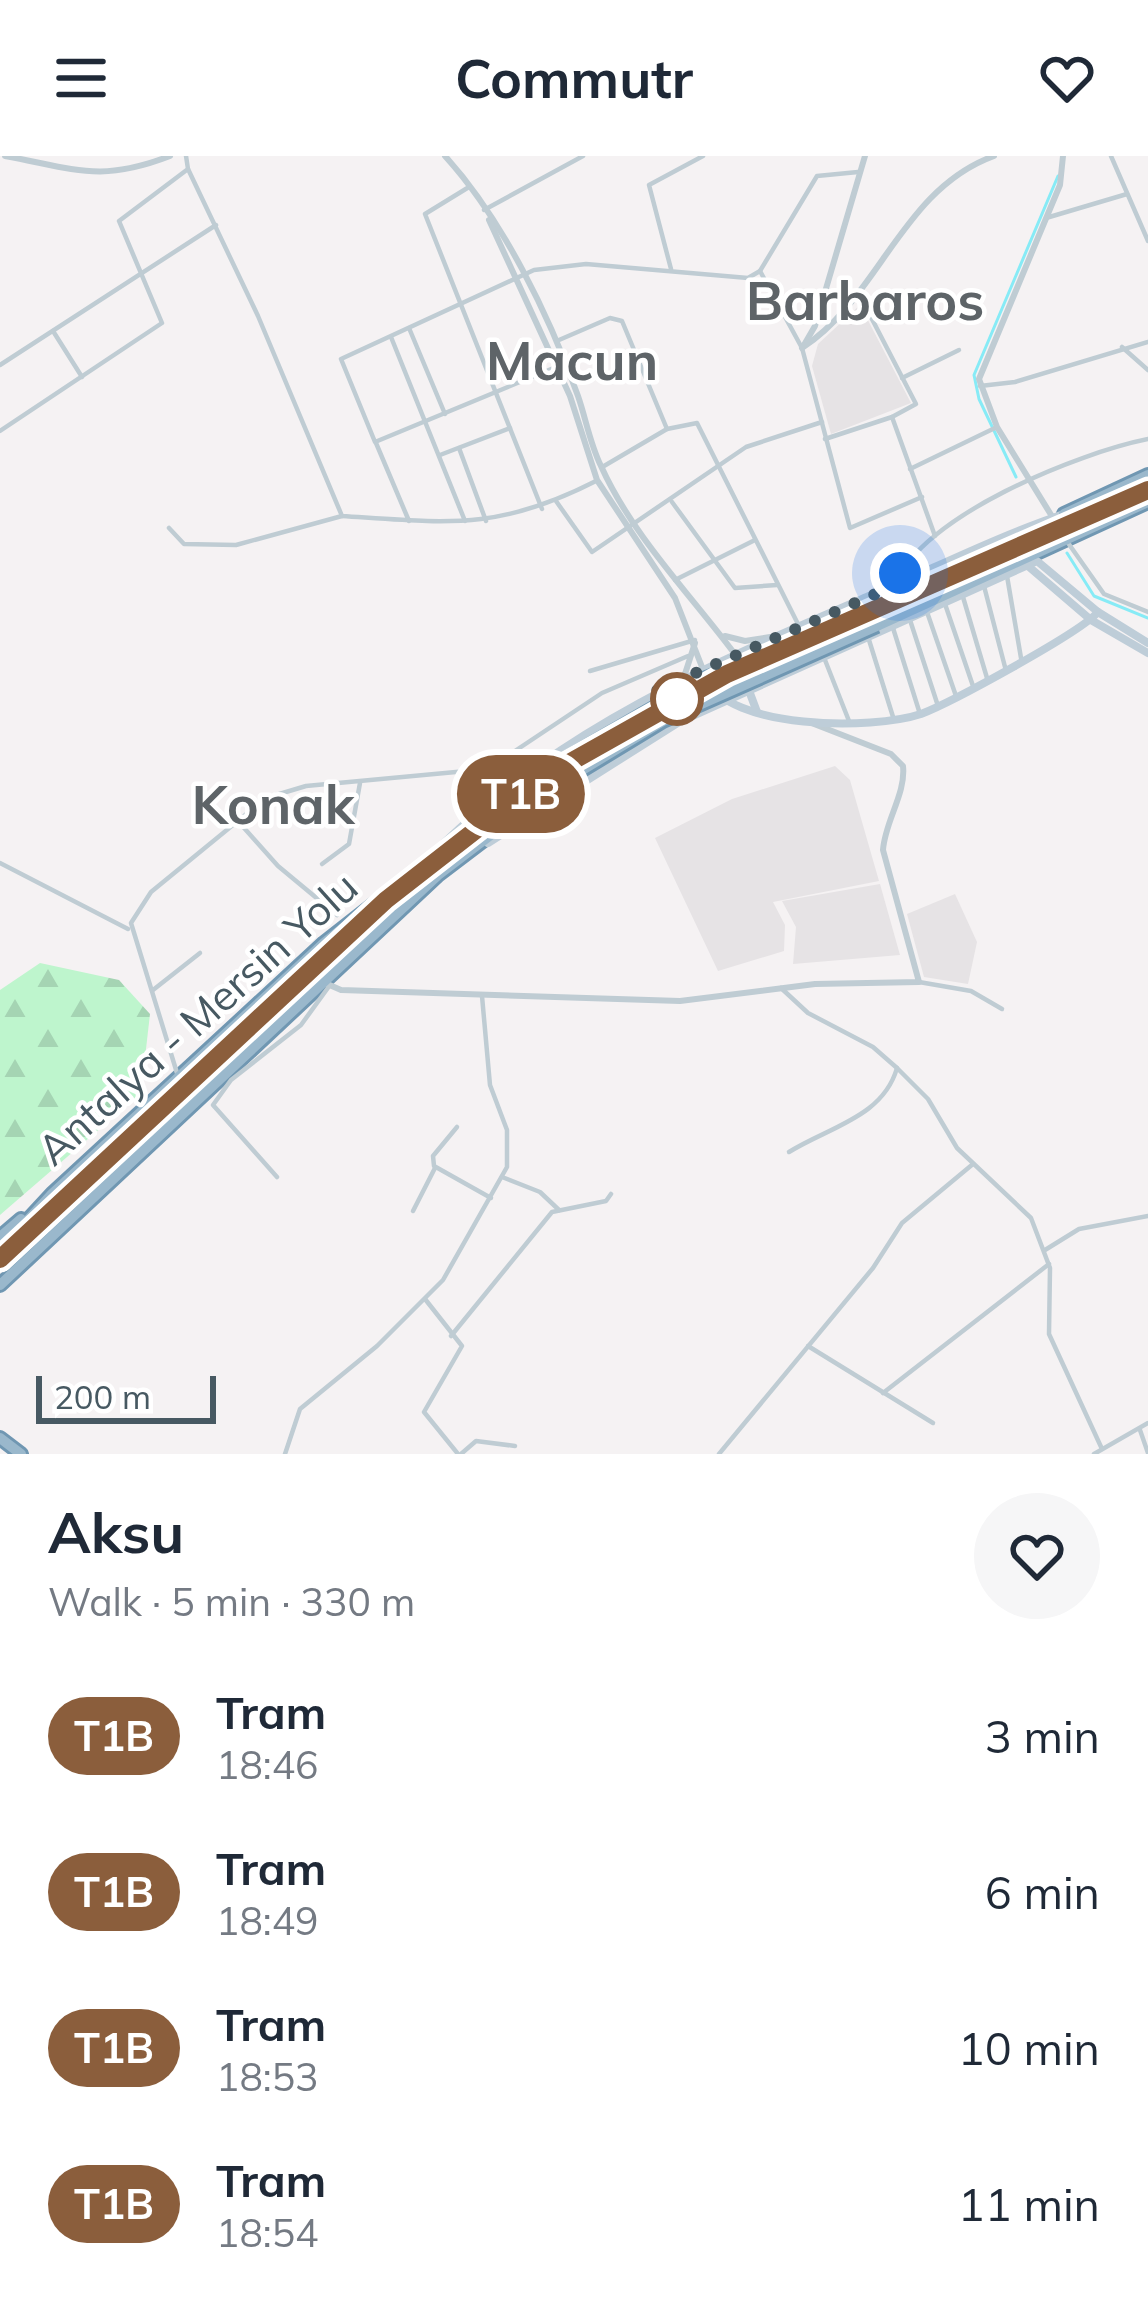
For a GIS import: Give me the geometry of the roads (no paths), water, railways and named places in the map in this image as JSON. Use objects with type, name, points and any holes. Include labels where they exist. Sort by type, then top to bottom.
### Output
[{"type":"highway","points":[[1058,516],[1148,479]]},
{"type":"highway","name":"Antalya - Mersin Yolu","points":[[0,1250],[52,1194],[324,944],[440,848],[541,773],[704,679],[870,611],[1148,479]]},
{"type":"highway","points":[[1058,516],[1115,498]]},
{"type":"highway","name":"Antalya - Mersin Yolu","points":[[0,1285],[400,909],[473,845],[551,789],[703,701],[1148,502]]},
{"type":"highway","points":[[1032,564],[1061,542]]},
{"type":"highway","points":[[0,1237],[52,1194]]},
{"type":"highway","points":[[0,1294],[32,1253]]},
{"type":"highway","points":[[0,1438],[21,1454]]},
{"type":"main road","points":[[440,848],[496,793],[545,758],[684,677],[1058,516]]},
{"type":"main road","points":[[400,909],[581,779],[723,702],[1032,564],[1148,653]]},
{"type":"main road","points":[[1094,616],[1148,643]]},
{"type":"main road","points":[[702,668],[712,692],[723,702],[775,720],[894,720],[938,706],[1094,616]]},
{"type":"main road","points":[[734,653],[752,689],[757,712]]},
{"type":"street","points":[[6,156],[104,174],[124,173],[170,156]]},
{"type":"street","points":[[186,156],[342,516]]},
{"type":"street","points":[[445,156],[484,211],[554,343],[601,468],[675,598],[702,668]]},
{"type":"street","points":[[484,211],[584,156]]},
{"type":"street","points":[[671,269],[649,184],[703,156]]},
{"type":"street","points":[[802,348],[815,326],[865,156]]},
{"type":"street","points":[[802,348],[827,332],[859,294],[910,218],[963,171],[994,156]]},
{"type":"street","points":[[1058,516],[994,428],[979,386],[1060,185],[1064,156]]},
{"type":"street","points":[[1111,156],[1148,241]]},
{"type":"street","points":[[0,431],[162,323],[119,221],[188,169]]},
{"type":"street","points":[[409,520],[341,359],[518,277],[586,264],[748,278],[760,272],[817,176],[862,172]]},
{"type":"street","points":[[469,188],[425,214],[542,508]]},
{"type":"street","points":[[1046,218],[1127,194]]},
{"type":"street","points":[[0,365],[216,225]]},
{"type":"street","points":[[760,272],[802,348],[850,528],[922,497]]},
{"type":"street","points":[[518,277],[597,480],[734,653]]},
{"type":"street","points":[[825,439],[916,404],[859,294]]},
{"type":"street","points":[[554,343],[610,317],[622,321],[667,429]]},
{"type":"street","points":[[409,328],[445,414]]},
{"type":"street","points":[[53,331],[83,379]]},
{"type":"street","points":[[390,337],[465,521]]},
{"type":"street","points":[[979,386],[1015,382],[1148,342]]},
{"type":"street","points":[[1122,347],[1148,370]]},
{"type":"street","points":[[902,378],[959,350]]},
{"type":"street","points":[[375,442],[556,367]]},
{"type":"street","points":[[892,417],[935,536]]},
{"type":"street","points":[[556,501],[592,552],[746,447],[822,422]]},
{"type":"street","points":[[601,468],[667,429],[697,423],[799,626]]},
{"type":"street","points":[[440,455],[510,428]]},
{"type":"street","points":[[910,470],[994,428]]},
{"type":"street","points":[[896,585],[906,560],[935,536],[1026,478],[1148,439]]},
{"type":"street","points":[[459,448],[486,521]]},
{"type":"street","points":[[169,528],[184,544],[225,546],[342,516],[486,521],[542,508],[597,480]]},
{"type":"street","points":[[671,499],[738,590],[777,585]]},
{"type":"street","points":[[675,580],[755,540]]},
{"type":"street","points":[[1061,542],[1103,594],[1148,612]]},
{"type":"street","points":[[1007,576],[1022,658]]},
{"type":"street","points":[[984,586],[1005,667]]},
{"type":"street","points":[[963,596],[987,678]]},
{"type":"street","points":[[946,604],[973,686]]},
{"type":"street","points":[[927,612],[956,696]]},
{"type":"street","points":[[910,620],[938,706]]},
{"type":"street","points":[[892,628],[920,714]]},
{"type":"street","points":[[719,633],[745,641],[774,637]]},
{"type":"street","points":[[869,639],[894,720]]},
{"type":"street","points":[[684,677],[695,640]]},
{"type":"street","points":[[590,671],[695,640]]},
{"type":"street","points":[[130,930],[152,892],[237,820],[283,792],[488,769],[602,693],[694,654]]},
{"type":"street","points":[[824,658],[849,722]]},
{"type":"street","points":[[806,719],[822,730],[891,754],[903,766],[903,784],[884,829],[883,850],[919,982]]},
{"type":"street","points":[[322,864],[349,844],[360,783]]},
{"type":"street","points":[[237,820],[278,866],[337,915]]},
{"type":"street","points":[[0,863],[130,930],[179,1081]]},
{"type":"street","points":[[152,992],[200,953]]},
{"type":"street","points":[[277,1177],[213,1105],[231,1080],[301,1025],[326,983],[341,990],[680,1000],[781,988],[919,982],[970,991],[1002,1009]]},
{"type":"street","points":[[781,988],[808,1013],[873,1047],[897,1068],[928,1099],[973,1164],[1022,1205],[1049,1263],[1049,1334],[1102,1449]]},
{"type":"street","points":[[285,1454],[300,1409],[425,1299],[463,1252],[502,1177],[510,1150],[490,1085],[482,994]]},
{"type":"street","points":[[789,1152],[872,1110],[887,1094],[897,1068]]},
{"type":"street","points":[[413,1211],[435,1168],[433,1156],[457,1127]]},
{"type":"street","points":[[719,1454],[874,1268],[902,1223],[973,1164]]},
{"type":"street","points":[[435,1168],[491,1198]]},
{"type":"street","points":[[502,1177],[540,1192],[559,1210]]},
{"type":"street","points":[[451,1336],[541,1222],[559,1210],[606,1201],[610,1194]]},
{"type":"street","points":[[1045,1250],[1079,1229],[1148,1216]]},
{"type":"street","points":[[884,1394],[1049,1263]]},
{"type":"street","points":[[425,1299],[462,1346],[424,1412],[460,1454],[476,1441],[514,1446]]},
{"type":"street","points":[[808,1346],[932,1423]]},
{"type":"street","points":[[1094,1454],[1148,1423]]},
{"type":"street","points":[[1139,1428],[1148,1454]]},
{"type":"waterway","points":[[1016,477],[979,399],[974,375],[1058,176]]},
{"type":"waterway","points":[[1067,553],[1094,596],[1148,618]]},
{"type":"tram line","name":"T1B","points":[[0,1259],[386,900],[544,777],[727,674],[1148,490]]},
{"type":"tram line","points":[[0,1266],[368,921],[445,855],[547,780],[681,705],[1148,494]]},
{"type":"district","name":"Barbaros","points":[[865,300]]},
{"type":"district","name":"Macun","points":[[572,360]]},
{"type":"district","name":"Konak","points":[[273,804]]}]
